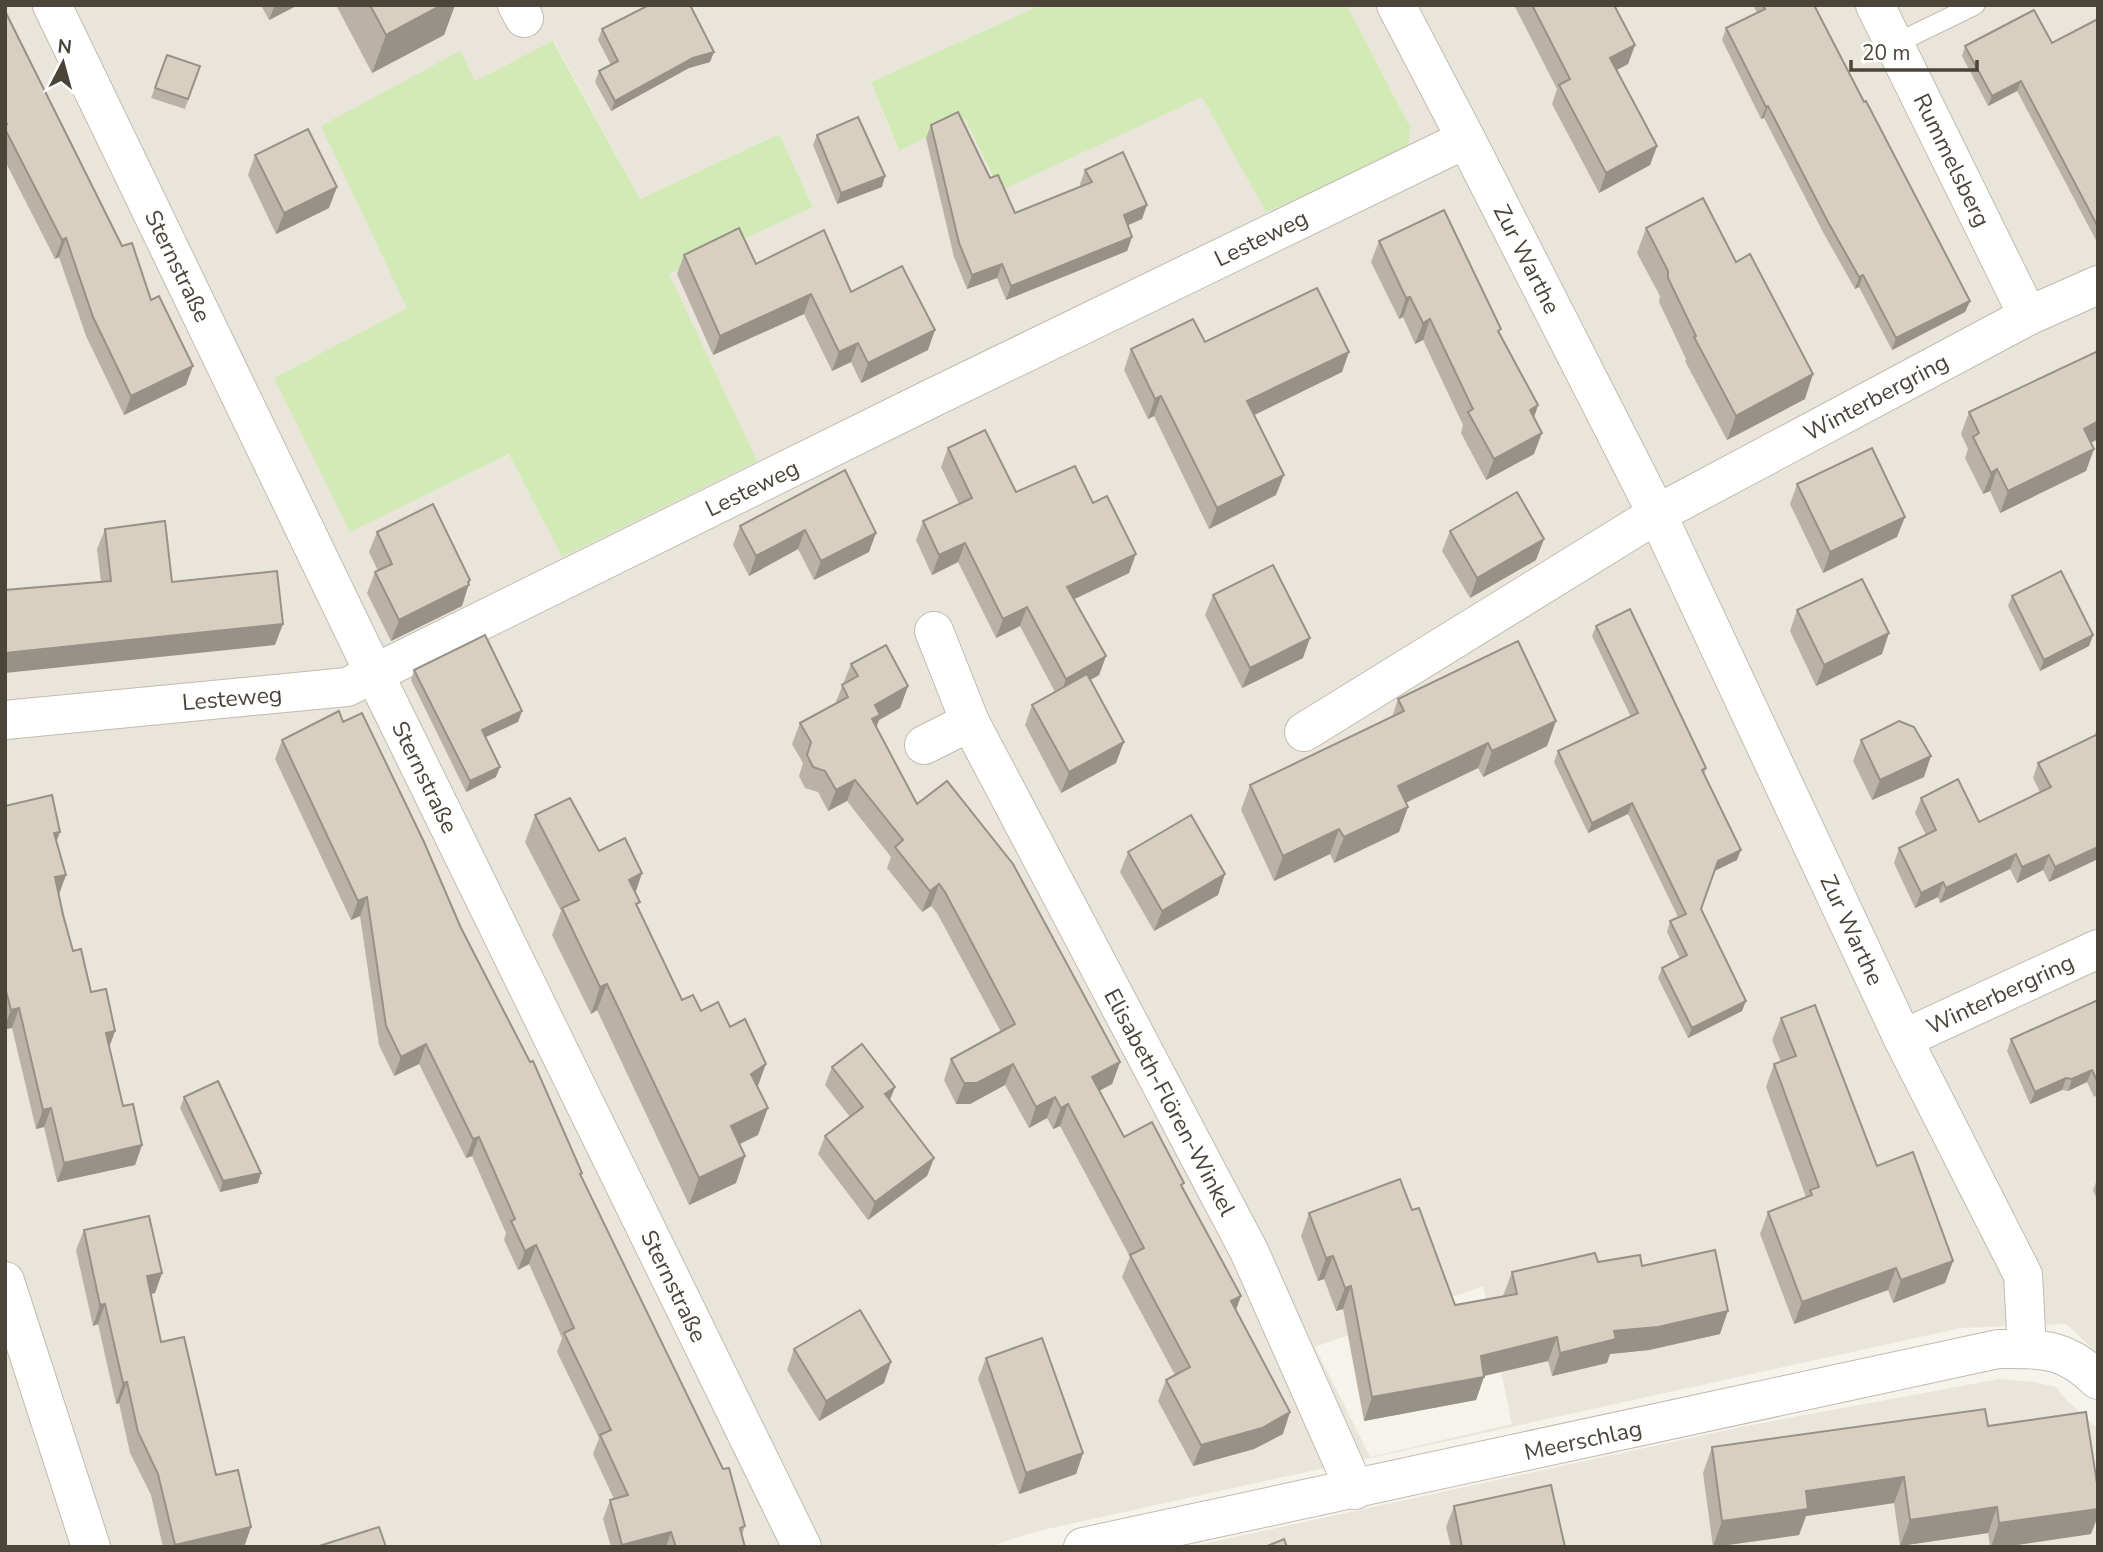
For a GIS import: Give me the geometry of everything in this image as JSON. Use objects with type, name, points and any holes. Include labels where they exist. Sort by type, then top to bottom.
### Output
[{"type":"street","name":"Sternstraße","points":[[52,5],[375,675],[802,1547]]},
{"type":"street","name":"Zur Warthe","points":[[1396,5],[1657,514],[1903,1039],[2023,1275],[2027,1349]]},
{"type":"street","name":"Rummelsberg","points":[[1875,5],[2028,316]]},
{"type":"street","name":"Lesteweg","points":[[5,720],[347,687],[940,394],[1466,139]]},
{"type":"street","name":"Winterbergring","points":[[1657,514],[2028,316],[2098,285]]},
{"type":"street","points":[[1304,732],[1657,514]]},
{"type":"street","name":"Elisabeth-Flören-Winkel","points":[[934,631],[970,722],[1249,1251],[1355,1490]]},
{"type":"street","points":[[924,744],[970,722]]},
{"type":"street","name":"Winterbergring","points":[[1903,1039],[2098,949]]},
{"type":"street","points":[[5,1281],[91,1547]]},
{"type":"street","name":"Meerschlag","points":[[1083,1547],[1998,1349],[2060,1353],[2089,1372]]},
{"type":"lane","points":[[1895,44],[1975,5]]},
{"type":"shaded area","points":[[5,5],[1041,5],[871,82],[898,150],[965,119],[999,191],[1202,96],[1410,127],[1347,5],[2098,5],[2098,1354],[2066,1324],[1961,1328],[1038,1531],[987,1547],[5,1547]],"holes":[[[554,41],[640,199],[779,134],[813,207],[669,274],[562,557],[510,454],[350,531],[274,378],[407,308],[460,52],[475,81]],[[1483,1286],[1512,1424],[1370,1457],[1315,1347]]]},
{"type":"shaded area","points":[[1999,1379],[2056,1387],[2066,1400],[2098,1429],[2098,1547],[1189,1547],[1741,1427]]},
{"type":"green space","points":[[1041,5],[1347,5],[1410,127],[1408,150],[1266,212],[1202,97],[1000,191],[965,119],[899,151],[871,82]]},
{"type":"green space","points":[[553,41],[640,199],[779,134],[813,207],[669,274],[757,461],[562,557],[509,454],[350,532],[274,378],[407,308],[321,126],[460,51],[475,81]]},
{"type":"building","points":[[370,5],[442,5],[386,35]]},
{"type":"building","points":[[649,5],[690,5],[714,52],[693,58],[615,101],[599,71],[618,61],[602,29]]},
{"type":"building","points":[[1532,5],[1614,5],[1635,45],[1610,58],[1657,146],[1606,173],[1559,85],[1570,79]]},
{"type":"building","points":[[1763,5],[1814,5],[1970,301],[1896,338],[1863,275],[1859,277],[1828,222],[1726,28],[1765,9]]},
{"type":"building","points":[[2034,10],[2052,43],[2098,19],[2098,227],[2021,81],[1992,96],[1965,46]]},
{"type":"building","points":[[5,11],[122,246],[132,243],[151,300],[159,296],[193,366],[131,396],[93,317],[66,238],[62,240],[5,129]]},
{"type":"building","points":[[167,55],[200,66],[188,99],[155,88]]},
{"type":"building","points":[[958,112],[990,178],[998,175],[1015,213],[1092,182],[1085,170],[1123,152],[1147,205],[1124,215],[1132,237],[1011,286],[1002,264],[972,275],[959,243],[931,125]]},
{"type":"building","points":[[858,117],[885,176],[841,193],[817,135]]},
{"type":"building","points":[[308,129],[337,187],[284,213],[255,155]]},
{"type":"building","points":[[1703,198],[1736,262],[1750,254],[1813,374],[1736,416],[1694,337],[1696,336],[1668,278],[1668,271],[1646,228]]},
{"type":"building","points":[[1444,210],[1501,329],[1498,331],[1538,405],[1530,410],[1542,433],[1494,459],[1468,412],[1473,409],[1430,319],[1423,323],[1410,297],[1406,298],[1379,241]]},
{"type":"building","points":[[739,228],[756,264],[824,230],[851,292],[902,266],[935,330],[868,363],[858,343],[839,352],[811,294],[720,336],[684,255]]},
{"type":"building","points":[[1317,288],[1349,352],[1247,401],[1284,475],[1217,508],[1161,396],[1155,399],[1131,349],[1193,319],[1205,342]]},
{"type":"building","points":[[2098,351],[2098,421],[2084,429],[2094,449],[2008,491],[1997,469],[1991,473],[1973,437],[1979,433],[1969,412]]},
{"type":"building","points":[[985,430],[1016,492],[1075,466],[1093,503],[1107,496],[1136,554],[1067,587],[1106,656],[1066,679],[1027,607],[1003,619],[965,543],[939,555],[923,521],[972,498],[948,448]]},
{"type":"building","points":[[1872,448],[1905,517],[1830,552],[1797,484]]},
{"type":"building","points":[[845,470],[876,533],[821,561],[805,530],[756,556],[740,526]]},
{"type":"building","points":[[1517,492],[1544,539],[1477,578],[1450,531]]},
{"type":"building","points":[[433,504],[470,580],[469,585],[399,620],[375,572],[392,564],[377,532]]},
{"type":"building","points":[[165,521],[172,582],[277,571],[283,624],[5,653],[5,590],[111,581],[105,529]]},
{"type":"building","points":[[1273,565],[1310,638],[1250,668],[1213,595]]},
{"type":"building","points":[[2061,571],[2093,635],[2044,660],[2012,596]]},
{"type":"building","points":[[1862,579],[1889,633],[1824,665],[1797,610]]},
{"type":"building","points":[[1630,609],[1706,768],[1702,770],[1741,850],[1718,861],[1701,909],[1746,1001],[1692,1028],[1662,968],[1687,955],[1670,921],[1686,914],[1632,803],[1592,823],[1558,751],[1638,713],[1596,626]]},
{"type":"building","points":[[485,635],[522,711],[482,730],[500,767],[470,781],[414,670]]},
{"type":"building","points":[[1518,641],[1556,721],[1492,751],[1488,743],[1398,786],[1408,807],[1344,837],[1339,829],[1283,856],[1250,785],[1404,711],[1398,699]]},
{"type":"building","points":[[886,645],[908,686],[875,705],[880,715],[872,719],[917,804],[947,781],[1013,864],[1120,1062],[1092,1077],[1124,1137],[1152,1122],[1184,1183],[1181,1185],[1241,1296],[1231,1301],[1290,1412],[1262,1428],[1201,1445],[1166,1380],[1190,1367],[1130,1255],[1144,1248],[1068,1104],[1061,1108],[1055,1097],[1036,1107],[1013,1064],[977,1083],[964,1083],[951,1059],[1015,1024],[945,892],[939,884],[930,891],[895,847],[903,840],[855,780],[836,790],[825,771],[813,767],[807,755],[811,742],[800,723],[848,697],[842,685],[858,676],[851,664]]},
{"type":"building","points":[[1087,674],[1124,742],[1069,772],[1032,705]]},
{"type":"building","points":[[339,711],[343,722],[362,713],[424,842],[461,928],[530,1062],[533,1061],[582,1173],[580,1174],[723,1469],[729,1468],[745,1526],[740,1528],[745,1547],[676,1547],[671,1532],[622,1545],[610,1500],[628,1495],[600,1435],[611,1430],[564,1333],[574,1328],[536,1245],[525,1251],[511,1221],[515,1219],[479,1137],[473,1139],[426,1044],[401,1057],[386,1026],[367,897],[358,901],[282,740]]},
{"type":"building","points":[[1899,721],[1914,727],[1931,756],[1880,780],[1861,740]]},
{"type":"building","points":[[2098,734],[2098,847],[2055,867],[2049,855],[2022,867],[2016,854],[1946,888],[1943,882],[1921,893],[1899,848],[1936,830],[1921,798],[1958,779],[1979,822],[2051,787],[2038,763]]},
{"type":"building","points":[[52,795],[60,832],[54,833],[66,875],[55,877],[63,915],[73,951],[81,949],[91,992],[106,989],[115,1031],[106,1033],[123,1106],[133,1104],[142,1145],[64,1163],[51,1108],[43,1110],[19,1008],[11,1010],[5,987],[5,806]]},
{"type":"building","points":[[570,798],[599,851],[625,838],[642,873],[629,880],[640,902],[636,904],[682,1000],[693,995],[701,1011],[718,1002],[730,1027],[745,1019],[766,1064],[751,1074],[768,1108],[731,1126],[745,1156],[699,1178],[607,984],[600,987],[562,908],[579,900],[535,815]]},
{"type":"building","points":[[1191,815],[1225,874],[1162,911],[1128,852]]},
{"type":"building","points":[[2098,1000],[2098,1083],[2092,1070],[2035,1092],[2011,1039]]},
{"type":"building","points":[[1815,1005],[1877,1166],[1913,1152],[1953,1261],[1901,1280],[1896,1268],[1802,1302],[1768,1212],[1812,1195],[1810,1190],[1819,1187],[1774,1064],[1796,1056],[1781,1018]]},
{"type":"building","points":[[862,1044],[895,1087],[885,1094],[934,1158],[875,1202],[825,1136],[863,1107],[832,1067]]},
{"type":"building","points":[[218,1081],[261,1173],[223,1181],[184,1097]]},
{"type":"building","points":[[1400,1179],[1412,1210],[1419,1208],[1455,1305],[1517,1294],[1512,1272],[1595,1253],[1598,1262],[1640,1255],[1642,1266],[1715,1250],[1728,1311],[1658,1327],[1614,1331],[1616,1339],[1560,1353],[1557,1337],[1481,1356],[1484,1377],[1372,1397],[1351,1286],[1345,1288],[1333,1256],[1326,1258],[1309,1213]]},
{"type":"building","points":[[149,1216],[162,1273],[147,1276],[161,1342],[184,1337],[216,1475],[238,1470],[251,1527],[175,1545],[158,1474],[138,1432],[127,1382],[123,1383],[105,1304],[100,1305],[84,1230]]},
{"type":"building","points":[[860,1310],[891,1362],[826,1401],[794,1349]]},
{"type":"building","points":[[1042,1338],[1083,1453],[1026,1473],[986,1358]]},
{"type":"building","points":[[1985,1409],[1988,1426],[2086,1412],[2098,1490],[2098,1509],[1999,1523],[1997,1507],[1910,1520],[1904,1477],[1806,1491],[1808,1509],[1722,1521],[1712,1447]]},
{"type":"building","points":[[1551,1485],[1565,1547],[1462,1547],[1454,1506]]},
{"type":"building","points":[[379,1527],[386,1547],[316,1547]]},
{"type":"building","points":[[1284,1539],[1287,1547],[1265,1547]]}]
